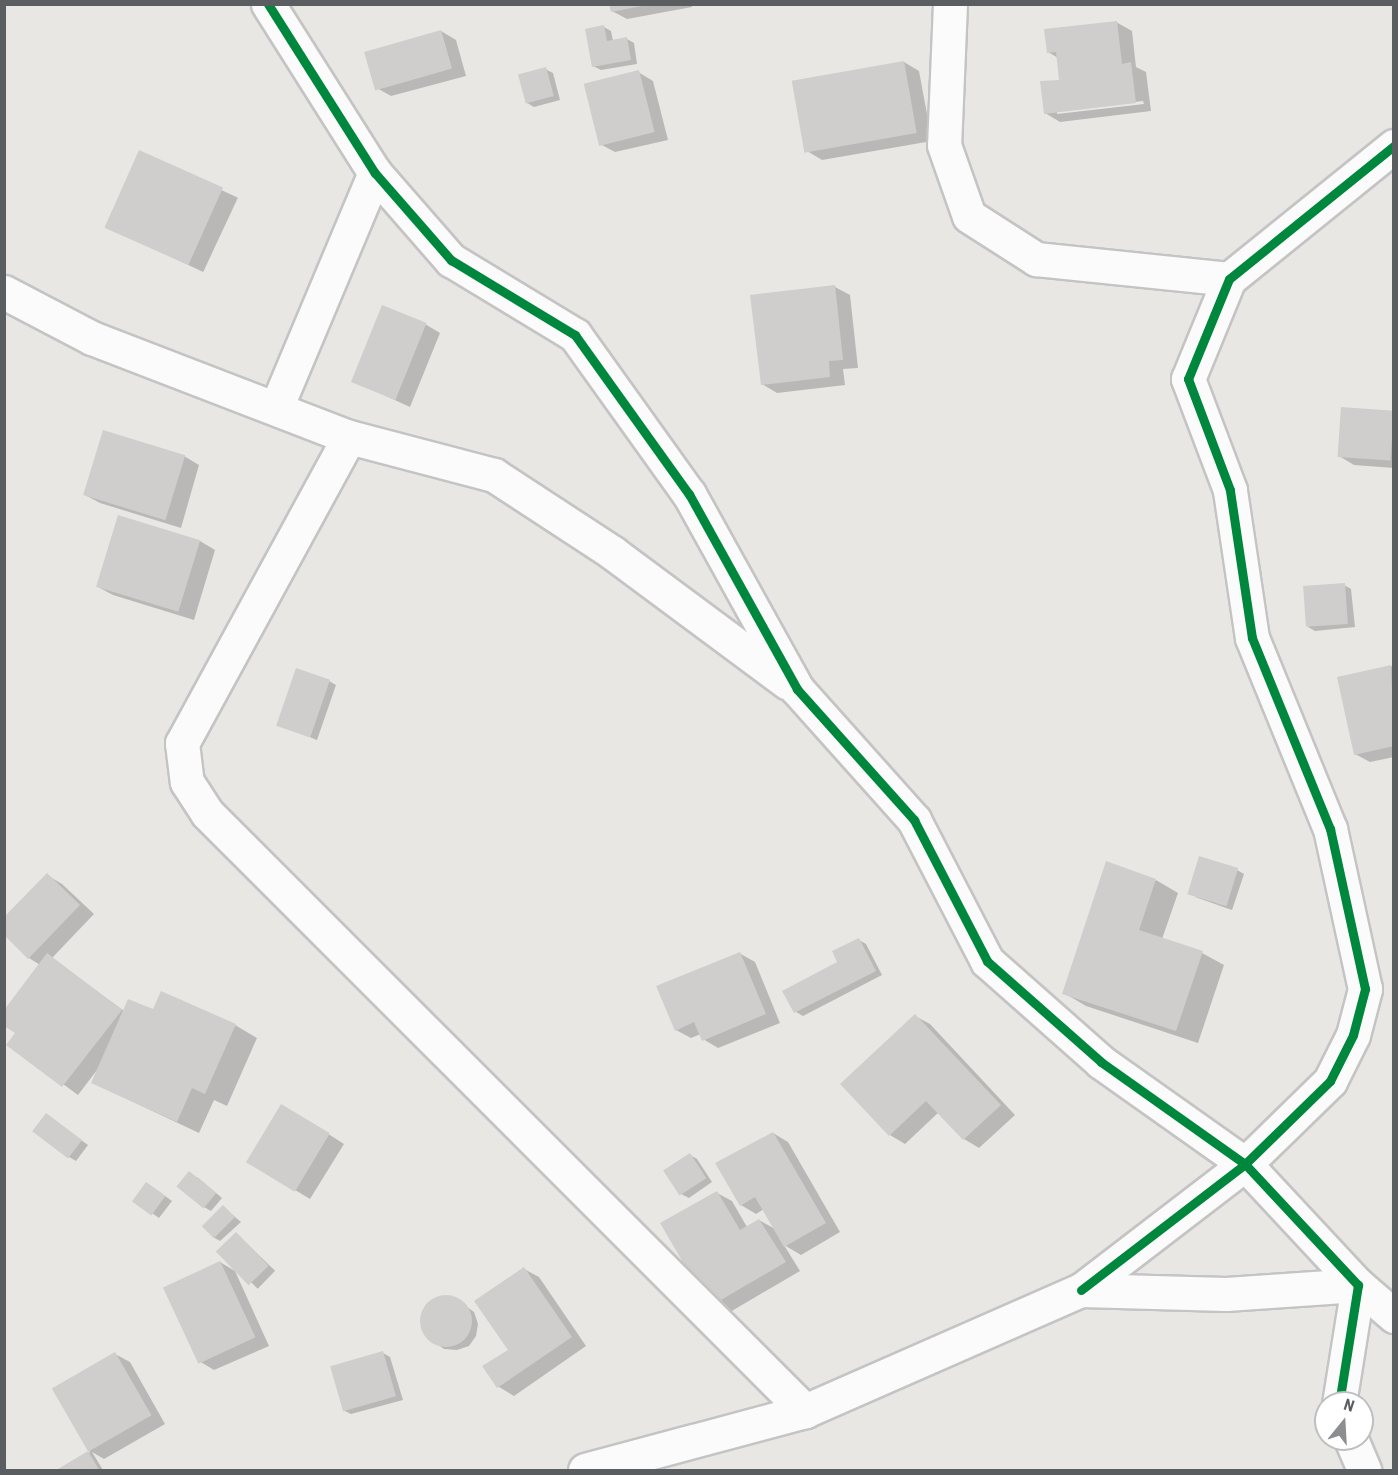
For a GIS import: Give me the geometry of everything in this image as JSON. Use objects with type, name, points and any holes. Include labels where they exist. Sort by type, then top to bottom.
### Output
[{"type":"street","points":[[268,4],[375,173],[451,260],[575,335],[689,494],[797,690]]},
{"type":"street","points":[[950,4],[944,145],[969,216],[1036,259],[1229,279]]},
{"type":"street","points":[[593,1469],[805,1411],[1081,1290],[1245,1164],[1330,1081],[1353,1035],[1365,989],[1330,829],[1252,638],[1230,490],[1188,379],[1229,279],[1394,146]]},
{"type":"street","points":[[276,408],[375,173]]},
{"type":"street","points":[[4,292],[92,339],[349,437],[494,475],[613,553],[797,690],[914,820],[987,961],[1101,1062],[1245,1164],[1358,1285],[1394,1316]]},
{"type":"street","points":[[349,437],[182,743],[187,783],[207,813],[805,1411]]},
{"type":"street","points":[[1081,1290],[1226,1294],[1358,1285]]},
{"type":"street","points":[[1341,1391],[1358,1285]]},
{"type":"street","points":[[1356,1451],[1364,1470]]},
{"type":"building","points":[[609,4],[642,4],[642,6],[611,12]]},
{"type":"building","points":[[1117,21],[1122,64],[1131,62],[1136,103],[1044,114],[1040,81],[1059,80],[1056,52],[1047,53],[1044,29]]},
{"type":"building","points":[[604,25],[607,41],[627,37],[631,60],[592,67],[585,29]]},
{"type":"building","points":[[441,30],[452,68],[375,91],[364,52]]},
{"type":"building","points":[[904,61],[917,133],[804,153],[792,81]]},
{"type":"building","points":[[546,67],[554,96],[526,103],[518,75]]},
{"type":"building","points":[[639,70],[654,132],[599,146],[584,84]]},
{"type":"building","points":[[139,150],[223,187],[188,265],[104,228]]},
{"type":"building","points":[[835,285],[843,360],[829,361],[830,377],[761,385],[750,295]]},
{"type":"building","points":[[382,305],[427,323],[395,400],[351,382]]},
{"type":"building","points":[[1341,407],[1394,411],[1390,461],[1338,457]]},
{"type":"building","points":[[103,430],[185,455],[165,520],[83,495]]},
{"type":"building","points":[[118,515],[200,540],[178,612],[96,587]]},
{"type":"building","points":[[1345,583],[1348,624],[1306,627],[1303,586]]},
{"type":"building","points":[[1391,665],[1394,746],[1354,755],[1337,677]]},
{"type":"building","points":[[296,668],[330,680],[310,737],[276,726]]},
{"type":"building","points":[[1199,856],[1238,868],[1227,906],[1187,894]]},
{"type":"building","points":[[1106,861],[1156,879],[1139,930],[1203,951],[1176,1031],[1062,994]]},
{"type":"building","points":[[47,873],[80,905],[28,959],[5,936],[5,916]]},
{"type":"building","points":[[859,938],[876,971],[794,1013],[782,991],[837,962],[832,951]]},
{"type":"building","points":[[740,952],[766,1014],[702,1041],[694,1022],[675,1031],[656,986]]},
{"type":"building","points":[[47,953],[122,1010],[62,1087],[6,1045],[15,1033],[4,1026],[4,1010]]},
{"type":"building","points":[[161,991],[236,1024],[205,1094],[192,1088],[177,1122],[91,1083],[128,999],[153,1009]]},
{"type":"building","points":[[915,1014],[1001,1105],[963,1140],[926,1101],[889,1136],[840,1084]]},
{"type":"building","points":[[281,1104],[330,1133],[295,1192],[246,1162]]},
{"type":"building","points":[[46,1113],[82,1140],[68,1158],[32,1131]]},
{"type":"building","points":[[773,1132],[826,1223],[784,1247],[755,1197],[740,1206],[715,1163]]},
{"type":"building","points":[[690,1153],[706,1178],[680,1196],[663,1170]]},
{"type":"building","points":[[189,1171],[216,1193],[204,1209],[176,1187]]},
{"type":"building","points":[[146,1182],[165,1196],[151,1216],[132,1201]]},
{"type":"building","points":[[717,1191],[740,1230],[759,1219],[786,1262],[709,1307],[660,1223]]},
{"type":"building","points":[[223,1205],[235,1217],[214,1238],[202,1226]]},
{"type":"building","points":[[236,1232],[269,1266],[249,1285],[216,1251]]},
{"type":"building","points":[[220,1261],[255,1337],[198,1364],[163,1288]]},
{"type":"building","points":[[524,1267],[572,1337],[497,1388],[482,1366],[508,1350],[474,1301]]},
{"type":"building","points":[[446,1295],[456,1297],[464,1303],[470,1311],[472,1321],[470,1331],[464,1339],[456,1345],[446,1347],[436,1345],[428,1339],[422,1331],[420,1321],[422,1311],[428,1303],[436,1297]]},
{"type":"building","points":[[383,1351],[396,1396],[343,1411],[330,1366]]},
{"type":"building","points":[[115,1352],[152,1415],[88,1452],[52,1388]]},
{"type":"building","points":[[88,1451],[99,1470],[58,1469]]},
{"type":"cycle path","points":[[268,4],[375,173],[451,260],[575,335],[689,494],[797,689],[914,820],[987,961],[1101,1062],[1245,1164],[1358,1285],[1341,1391]]},
{"type":"cycle path","points":[[1081,1290],[1245,1164],[1330,1081],[1353,1035],[1365,989],[1330,829],[1252,638],[1230,490],[1188,379],[1229,279],[1394,146]]}]
